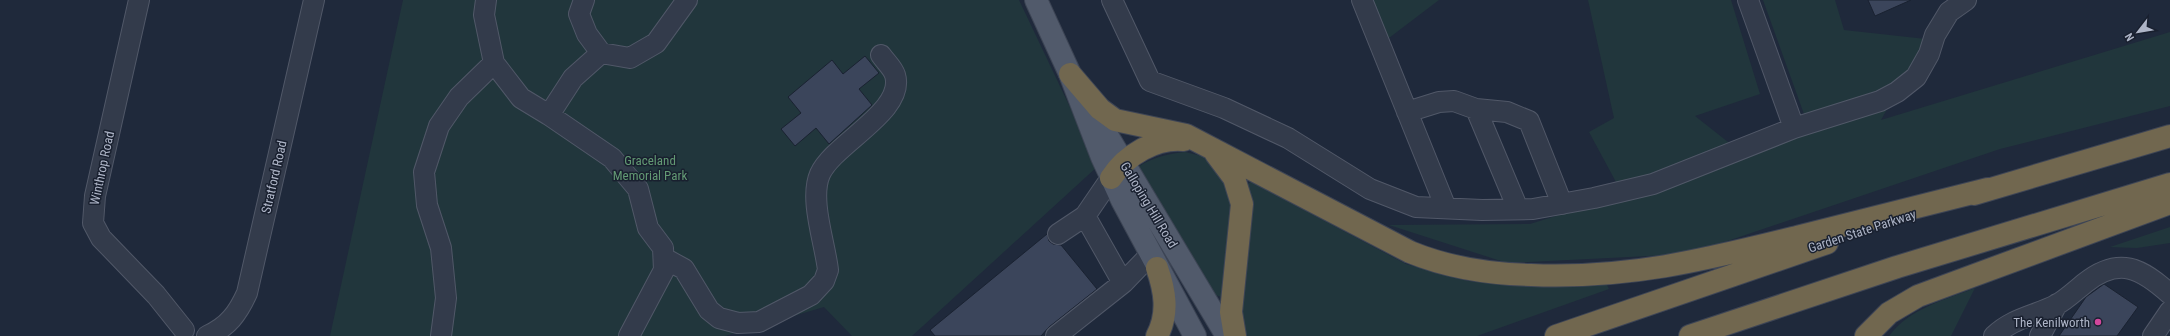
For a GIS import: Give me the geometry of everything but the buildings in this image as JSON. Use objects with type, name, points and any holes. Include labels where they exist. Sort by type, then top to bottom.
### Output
[{"type":"highway","points":[[1070,74],[1100,109],[1115,120],[1174,132],[1204,144],[1374,236],[1410,252],[1461,268],[1523,275],[1594,276],[1672,267],[1988,189]]},
{"type":"highway","name":"Garden State Parkway","points":[[1556,336],[1988,189],[2170,136]]},
{"type":"highway","points":[[1117,170],[1137,152],[1164,141],[1181,139],[1204,144],[1234,178],[1240,195],[1242,213],[1230,312],[1235,336]]},
{"type":"highway","points":[[1690,336],[1897,267],[2170,184]]},
{"type":"highway","points":[[1866,336],[1889,313],[1918,296],[2170,203]]},
{"type":"highway","points":[[1154,262],[1165,305],[1162,324],[1157,336]]},
{"type":"main road","name":"Galloping Hill Road","points":[[1036,0],[1117,170],[1154,262],[1195,336]]},
{"type":"main road","name":"Galloping Hill Road","points":[[1117,170],[1227,336]]},
{"type":"street","name":"Winthrop Road","points":[[139,0],[95,196],[94,223],[101,238],[156,295],[181,333]]},
{"type":"street","name":"Stratford Road","points":[[207,336],[219,330],[232,320],[247,293],[314,0]]},
{"type":"street","points":[[486,0],[484,15],[494,63],[521,98],[549,115],[612,158],[638,189],[648,228],[663,248],[664,270],[629,336]]},
{"type":"street","points":[[584,0],[578,14],[587,34],[601,53],[630,58],[656,43],[687,0]]},
{"type":"street","points":[[1112,0],[1150,81],[1224,108],[1288,138],[1370,189],[1416,207],[1518,209],[1562,204],[1653,184],[1794,128],[1880,101],[1897,92],[1916,77],[1929,54],[1935,35],[1949,12],[1966,0]]},
{"type":"street","points":[[1362,0],[1446,208]]},
{"type":"street","points":[[1748,0],[1794,128]]},
{"type":"street","points":[[549,115],[573,78],[601,53]]},
{"type":"street","points":[[664,258],[684,269],[709,310],[719,318],[738,323],[759,322],[785,310],[819,289],[828,270],[816,190],[820,173],[836,154],[890,104],[896,90],[896,74],[881,55]]},
{"type":"street","points":[[441,336],[446,298],[441,248],[427,205],[424,172],[439,126],[459,97],[494,63]]},
{"type":"street","points":[[1408,112],[1438,102],[1454,101],[1476,109],[1508,112],[1529,121],[1562,204]]},
{"type":"street","points":[[1476,109],[1518,209]]},
{"type":"street","points":[[1058,234],[1085,216],[1117,170]]},
{"type":"street","points":[[1085,216],[1123,283]]},
{"type":"street","points":[[1056,336],[1123,283],[1154,262]]},
{"type":"street","points":[[1994,336],[2006,325],[2058,304],[2090,279],[2111,268],[2123,266],[2140,271],[2153,279],[2170,294]]},
{"type":"street","points":[[2040,336],[2058,304]]},
{"type":"street","points":[[2153,336],[2170,311]]},
{"type":"street","points":[[181,333],[195,329],[204,336]]},
{"type":"green space","name":"Graceland Memorial Park","points":[[403,0],[1019,0],[1098,166],[912,336],[852,336],[824,307],[725,336],[330,336]]},
{"type":"green space","points":[[1369,0],[1439,0],[1385,41]]},
{"type":"green space","points":[[1588,0],[1731,0],[1760,94],[1695,116],[1742,153],[1809,128],[1763,0],[1835,0],[1844,30],[1926,39],[1881,120],[2170,32],[2170,106],[2000,149],[1689,254],[1507,263],[1389,225],[1530,224],[1623,195],[1589,132],[1614,118]]},
{"type":"green space","points":[[1185,152],[1206,157],[1222,169],[1235,194],[1222,297],[1215,295],[1138,167],[1161,156]]},
{"type":"green space","points":[[1251,182],[1406,264],[1468,281],[1540,286],[1606,283],[1609,289],[1477,336],[1242,336],[1238,319],[1246,185]]},
{"type":"green space","points":[[2170,227],[2170,243],[2137,248],[2110,247]]},
{"type":"green space","points":[[1975,288],[1951,336],[1889,336],[1897,327],[1917,312],[1939,301]]},
{"type":"place","name":"The Kenilworth","points":[[2098,322]]}]
